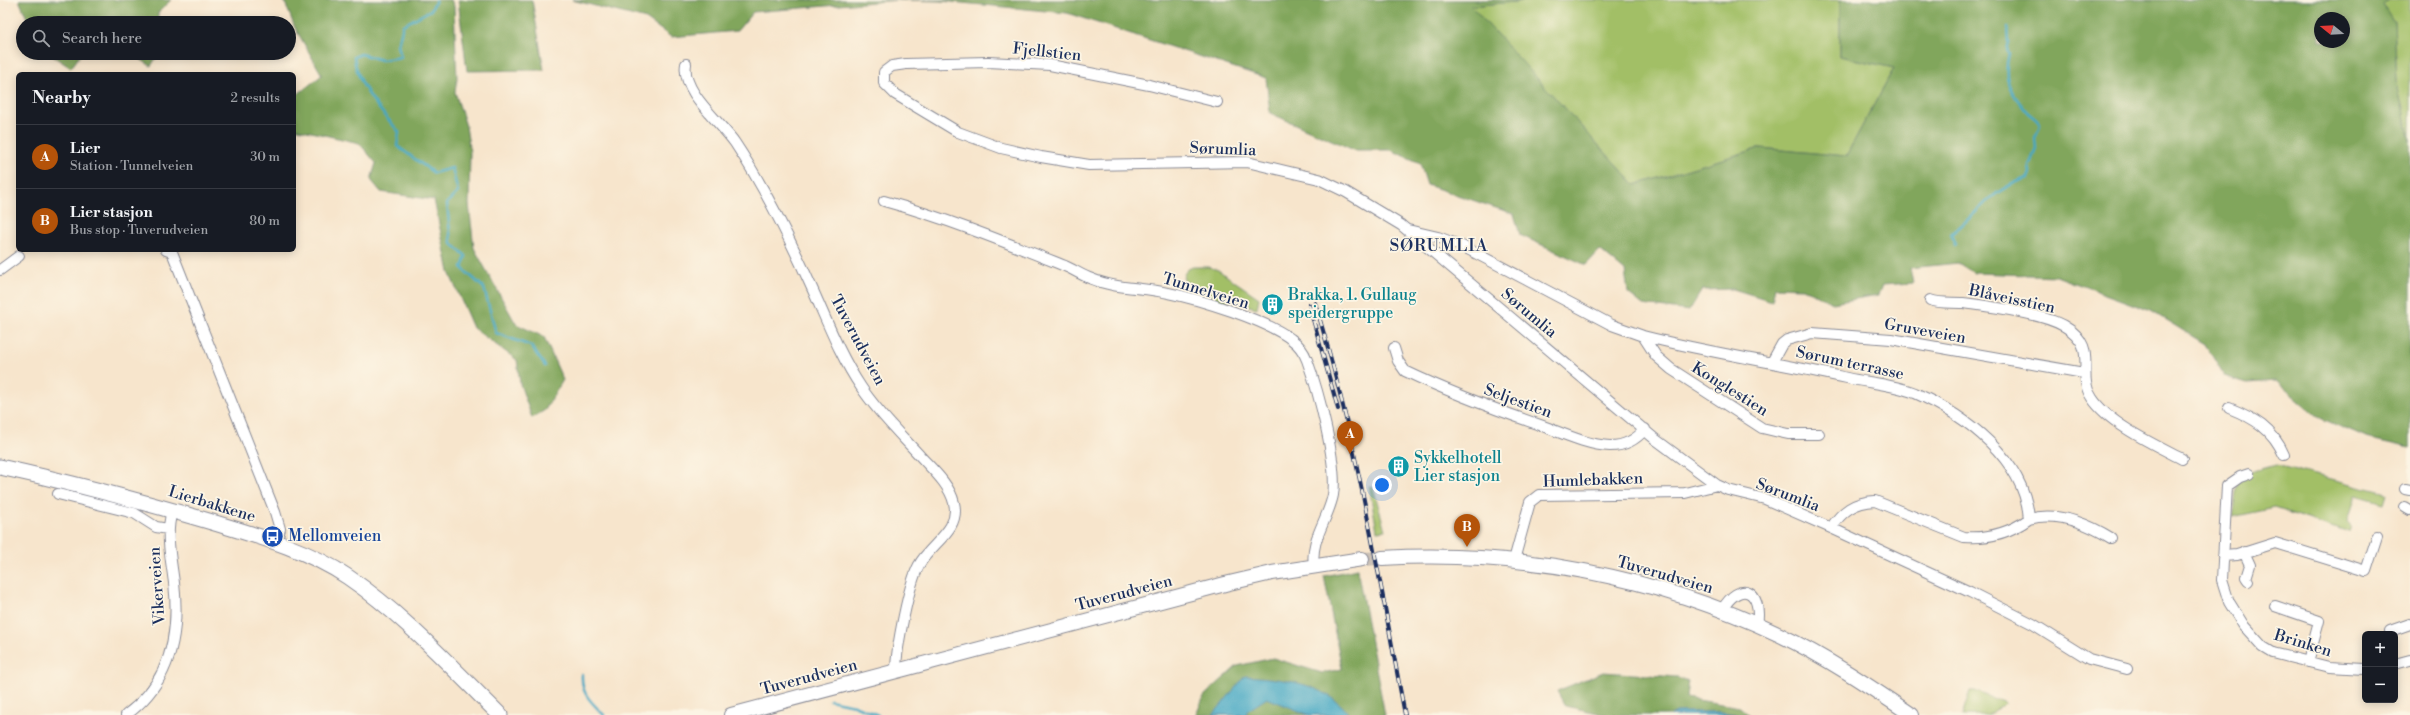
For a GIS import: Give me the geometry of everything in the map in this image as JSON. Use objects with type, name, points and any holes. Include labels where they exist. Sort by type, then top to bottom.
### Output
[{"type":"main road","name":"Lierbakkene","points":[[0,467],[172,511],[276,543],[321,561],[360,586],[396,616],[500,715]]},
{"type":"main road","name":"Tuverudveien","points":[[1382,558],[1434,555],[1514,560],[1574,569],[1631,582],[1722,610],[1757,625],[1835,665],[1912,715]]},
{"type":"main road","name":"Tuverudveien","points":[[731,715],[1225,584],[1314,565],[1362,559]]},
{"type":"street","name":"Fjellstien","points":[[884,83],[884,72],[892,66],[906,64],[1020,63],[1050,65],[1088,72],[1217,102]]},
{"type":"street","name":"Tuverudveien","points":[[686,64],[686,74],[695,96],[734,142],[774,210],[798,257],[832,334],[860,386],[877,408],[939,477],[952,496],[955,504],[952,521],[943,537],[920,562],[912,581],[896,671]]},
{"type":"street","name":"Sørumlia","points":[[884,83],[895,94],[939,122],[964,134],[1001,148],[1041,157],[1089,165],[1226,162],[1265,165],[1325,182],[1354,196],[1407,230],[1645,430],[1717,485],[1728,490],[1765,499],[1831,528],[1970,592],[2032,624],[2088,658],[2127,669]]},
{"type":"street","name":"Tunnelveien","points":[[884,200],[936,216],[1092,279],[1116,285],[1168,292],[1205,303],[1266,325],[1290,338],[1299,346],[1307,360],[1323,418],[1332,462],[1333,493],[1315,542],[1313,550],[1314,565]]},
{"type":"street","name":"Sørum terrasse","points":[[1407,230],[1438,237],[1462,246],[1612,325],[1643,336],[1894,386],[1913,392],[1955,414],[1978,431],[2002,456],[2022,489],[2029,519]]},
{"type":"street","points":[[169,252],[275,512],[280,529],[276,543]]},
{"type":"street","points":[[0,270],[19,256]]},
{"type":"street","name":"Blåveisstien","points":[[1930,300],[1991,308],[2050,319],[2064,326],[2081,343],[2086,352],[2084,373],[2091,397],[2105,413],[2182,459]]},
{"type":"street","name":"Gruveveien","points":[[1772,362],[1782,344],[1787,340],[1812,333],[1891,340],[2084,373]]},
{"type":"street","name":"Konglestien","points":[[1643,336],[1664,364],[1762,428],[1788,434],[1819,434]]},
{"type":"street","name":"Seljestien","points":[[1394,348],[1398,361],[1405,371],[1473,401],[1585,441],[1611,446],[1622,444],[1634,439],[1645,430]]},
{"type":"street","points":[[2229,408],[2261,423],[2273,435],[2284,455]]},
{"type":"street","name":"Brinken","points":[[2249,474],[2240,477],[2227,486],[2222,580],[2226,595],[2251,634],[2263,647],[2273,653],[2329,668],[2362,670]]},
{"type":"street","name":"Humlebakken","points":[[1514,560],[1530,502],[1539,495],[1685,493],[1717,485]]},
{"type":"street","points":[[58,494],[134,513],[156,527],[168,529]]},
{"type":"street","points":[[1831,528],[1848,508],[1860,502],[1875,501],[1964,537],[1987,537],[2005,533],[2029,519],[2038,516],[2061,518],[2086,524],[2111,538]]},
{"type":"street","name":"Vikerveien","points":[[126,715],[152,689],[165,670],[172,651],[176,606],[168,529],[172,511]]},
{"type":"street","points":[[2224,556],[2275,543],[2366,571],[2377,537]]},
{"type":"street","points":[[2244,552],[2250,565],[2246,578],[2248,581]]},
{"type":"street","points":[[1722,610],[1732,596],[1740,593],[1748,593],[1755,598],[1758,605],[1757,625]]},
{"type":"street","points":[[2275,606],[2319,621],[2308,662]]},
{"type":"street","points":[[2390,631],[2410,624]]},
{"type":"street","points":[[2398,663],[2410,660]]},
{"type":"green space","points":[[19,0],[171,0],[158,13],[158,16],[26,16]]},
{"type":"green space","points":[[284,0],[451,0],[454,6],[457,79],[455,92],[466,126],[470,152],[469,204],[474,248],[516,324],[544,337],[563,380],[545,410],[532,418],[520,384],[517,360],[473,328],[449,272],[434,200],[381,192],[371,180],[376,163],[359,143],[296,128],[296,95],[322,75],[296,30],[296,16],[290,16]]},
{"type":"green space","points":[[458,0],[532,0],[544,70],[467,71]]},
{"type":"green space","points":[[572,0],[899,0],[753,12],[737,31],[671,37],[646,19]]},
{"type":"green space","points":[[899,0],[1536,0],[1471,6],[1635,185],[1760,148],[1846,156],[1894,68],[1840,56],[1840,0],[2388,0],[2383,5],[2394,22],[2397,83],[2410,141],[2410,448],[2366,438],[2318,417],[2276,381],[2247,383],[2224,376],[2205,344],[2151,311],[2056,276],[1974,273],[1958,263],[1910,268],[1913,283],[1882,285],[1878,295],[1833,303],[1802,288],[1775,287],[1772,301],[1733,289],[1702,290],[1689,311],[1643,305],[1628,293],[1625,271],[1600,250],[1586,265],[1520,235],[1514,214],[1427,185],[1420,163],[1391,150],[1354,150],[1270,113],[1266,78],[1067,13],[941,1]]},
{"type":"green space","points":[[1536,0],[1840,0],[1840,56],[1894,68],[1846,156],[1760,148],[1635,185],[1470,6]]},
{"type":"green space","points":[[2388,0],[2410,0],[2410,141],[2397,83],[2394,22],[2383,5]]},
{"type":"green space","points":[[59,60],[77,60],[71,68]]},
{"type":"green space","points":[[142,60],[155,60],[151,66]]},
{"type":"green space","points":[[1193,267],[1209,267],[1218,270],[1259,298],[1257,308],[1224,300],[1222,305],[1217,304],[1218,300],[1186,282],[1183,278],[1186,271]]},
{"type":"green space","points":[[2276,465],[2387,493],[2384,503],[2356,495],[2348,521],[2351,527],[2349,533],[2275,508],[2232,517],[2238,482],[2243,474]]},
{"type":"green space","points":[[1369,486],[1373,487],[1385,530],[1377,531]]},
{"type":"green space","points":[[1357,569],[1385,715],[1196,715],[1204,696],[1237,666],[1273,658],[1322,673],[1342,669],[1324,576]]},
{"type":"green space","points":[[1603,672],[1678,677],[1688,681],[1686,698],[1740,707],[1749,715],[1719,712],[1677,712],[1671,715],[1607,715],[1565,706],[1557,691]]},
{"type":"green space","points":[[1970,691],[1975,691],[2005,703],[2003,706],[1986,715],[1962,715]]},
{"type":"water","points":[[1245,676],[1288,681],[1316,689],[1328,695],[1340,704],[1350,715],[1309,715],[1267,698],[1247,711],[1246,715],[1213,715]]},
{"type":"water","points":[[1677,712],[1719,712],[1739,715],[1671,715]]},
{"type":"waterway","points":[[436,0],[431,10],[403,25],[398,45],[401,57],[382,60],[361,54],[354,57],[356,68],[371,98],[399,132],[397,146],[434,173],[452,168],[458,192],[447,203],[451,243],[466,256],[462,268],[484,288],[496,333],[531,346],[545,366]]},
{"type":"waterway","points":[[1955,245],[1951,234],[1986,202],[2004,188],[2028,178],[2030,173],[2029,166],[2036,149],[2035,138],[2040,125],[2016,98],[2007,78],[2006,71],[2009,53],[2007,50],[2009,42],[2008,27]]},
{"type":"waterway","points":[[582,675],[585,693],[591,702],[604,715]]},
{"type":"waterway","points":[[830,700],[854,705],[878,715]]},
{"type":"tunnel","points":[[1362,559],[1382,558]]},
{"type":"railway","points":[[1315,303],[1330,354],[1355,456],[1405,715]]},
{"type":"railway","points":[[1309,305],[1338,409]]},
{"type":"place","name":"Brakka, 1. Gullaug speidergruppe","points":[[1272,304]]},
{"type":"place","name":"Lier","points":[[1350,454]]},
{"type":"place","name":"Sykkelhotell Lier stasjon","points":[[1399,467]]},
{"type":"place","name":"Mellomveien","points":[[273,536]]},
{"type":"place","name":"Lier stasjon","points":[[1467,547]]},
{"type":"district","name":"SØRUMLIA","points":[[1439,246]]}]
